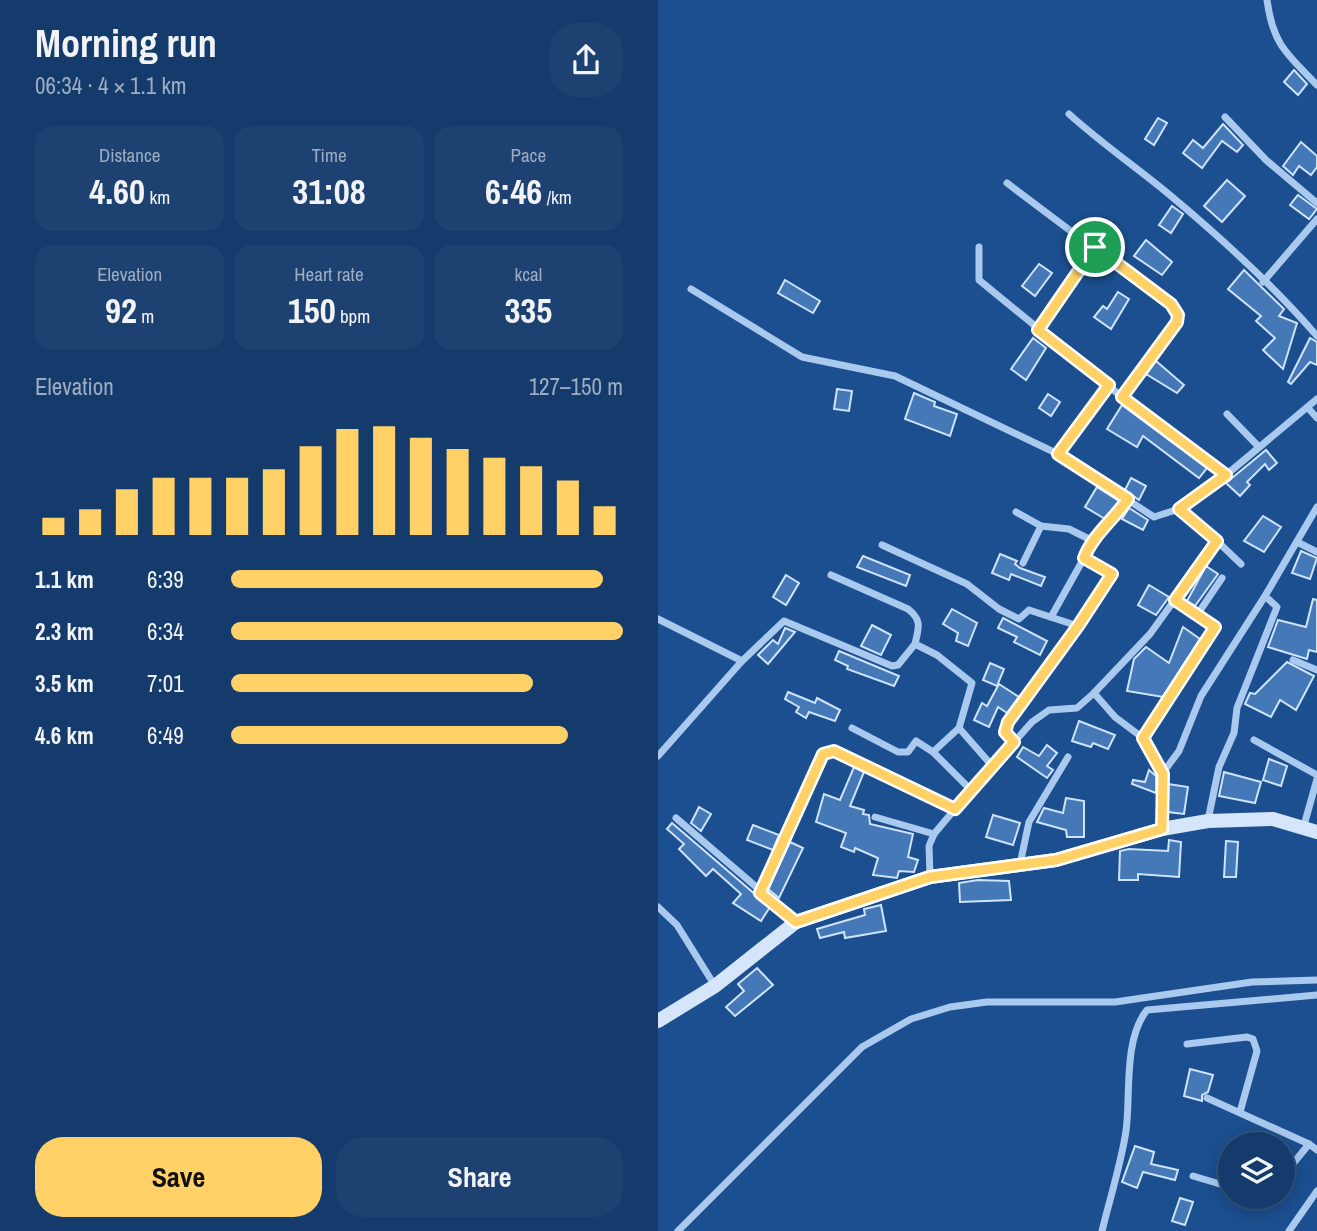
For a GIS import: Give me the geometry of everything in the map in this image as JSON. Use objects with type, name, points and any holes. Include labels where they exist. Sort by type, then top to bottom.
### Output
[{"type":"street","points":[[1267,0],[1270,26],[1278,43],[1317,85]]},
{"type":"street","points":[[1069,114],[1107,149],[1181,205],[1317,336]]},
{"type":"street","points":[[1225,117],[1266,160],[1317,203]]},
{"type":"street","points":[[1007,183],[1171,304],[1178,315],[1177,322],[1122,397]]},
{"type":"street","points":[[1263,282],[1317,219]]},
{"type":"street","points":[[979,247],[978,280],[1122,397],[1226,475]]},
{"type":"street","points":[[1038,330],[1095,247]]},
{"type":"street","points":[[691,289],[802,357],[895,376],[1058,454],[1154,517],[1179,509],[1226,475],[1317,399]]},
{"type":"street","points":[[1058,454],[1109,385]]},
{"type":"street","points":[[1308,408],[1317,418]]},
{"type":"street","points":[[1227,414],[1259,447]]},
{"type":"street","points":[[1051,617],[1091,540],[1114,520],[1128,499]]},
{"type":"street","points":[[1163,774],[1179,751],[1201,696],[1265,596],[1317,507]]},
{"type":"street","points":[[1179,509],[1241,564]]},
{"type":"street","points":[[1016,512],[1041,526],[1069,529],[1091,540]]},
{"type":"street","points":[[1023,563],[1041,526]]},
{"type":"street","points":[[930,877],[929,846],[934,834],[955,809],[994,768],[1014,742],[1049,710],[1071,711],[1094,692],[1150,634],[1217,541]]},
{"type":"street","points":[[1297,542],[1317,552]]},
{"type":"street","points":[[882,545],[967,584],[999,609],[1019,619],[1029,610],[1078,626]]},
{"type":"street","points":[[1014,742],[1005,732],[1008,722],[1112,574],[1084,558]]},
{"type":"street","points":[[658,756],[742,661],[784,621],[892,666],[898,666],[915,643],[920,624],[918,617],[908,609],[831,575]]},
{"type":"street","points":[[1197,615],[1222,578]]},
{"type":"street","points":[[1208,821],[1219,767],[1234,733],[1237,708],[1277,607],[1265,596]]},
{"type":"street","points":[[1143,738],[1215,627],[1175,600]]},
{"type":"street","points":[[658,619],[742,661]]},
{"type":"street","points":[[915,643],[937,655],[972,683],[959,728],[933,752]]},
{"type":"street","points":[[1293,660],[1317,670]]},
{"type":"street","points":[[1094,692],[1115,717],[1143,738],[1163,774],[1162,829]]},
{"type":"street","points":[[852,728],[898,752],[908,752],[916,741],[933,752],[972,791]]},
{"type":"street","points":[[959,728],[994,768]]},
{"type":"street","points":[[658,1021],[715,986],[796,922],[930,877],[1056,860],[1162,829],[1208,821],[1273,818],[1310,830],[1317,777],[1254,740]]},
{"type":"street","points":[[760,893],[817,767],[828,752],[834,751],[955,809]]},
{"type":"street","points":[[1020,864],[1029,822],[1068,757]]},
{"type":"street","points":[[876,817],[934,834]]},
{"type":"street","points":[[676,818],[796,922]]},
{"type":"street","points":[[658,907],[677,925],[715,986]]},
{"type":"street","points":[[678,1231],[862,1047],[911,1020],[950,1007],[987,1002],[1115,1002],[1252,982],[1317,980]]},
{"type":"street","points":[[1102,1231],[1126,1128],[1132,1046],[1140,1018],[1147,1010],[1317,995]]},
{"type":"street","points":[[1187,1044],[1247,1037],[1253,1039],[1257,1051],[1240,1112]]},
{"type":"street","points":[[1207,1098],[1317,1150]]},
{"type":"street","points":[[1295,1161],[1309,1144]]},
{"type":"street","points":[[1193,1176],[1218,1183]]},
{"type":"street","points":[[1290,1231],[1317,1191]]},
{"type":"building","points":[[1294,70],[1307,84],[1298,95],[1284,82]]},
{"type":"building","points":[[1158,118],[1167,123],[1154,145],[1145,139]]},
{"type":"building","points":[[1223,124],[1243,145],[1237,152],[1222,141],[1202,168],[1183,153],[1193,140],[1203,148]]},
{"type":"building","points":[[1301,142],[1317,156],[1317,167],[1311,175],[1299,166],[1293,175],[1283,166]]},
{"type":"building","points":[[1227,180],[1245,196],[1222,222],[1204,206]]},
{"type":"building","points":[[1298,195],[1317,209],[1309,219],[1290,205]]},
{"type":"building","points":[[1172,206],[1183,214],[1171,233],[1159,225]]},
{"type":"building","points":[[1146,240],[1172,262],[1162,275],[1134,256]]},
{"type":"building","points":[[1039,264],[1052,273],[1035,296],[1022,286]]},
{"type":"building","points":[[1244,270],[1284,309],[1279,316],[1297,323],[1283,369],[1263,350],[1275,338],[1256,321],[1261,316],[1228,289]]},
{"type":"building","points":[[785,280],[820,301],[813,313],[778,293]]},
{"type":"building","points":[[1118,292],[1129,299],[1111,329],[1094,317],[1103,306],[1107,309]]},
{"type":"building","points":[[1033,338],[1046,348],[1026,380],[1011,369]]},
{"type":"building","points":[[1310,338],[1317,342],[1317,365],[1310,362],[1291,384],[1288,382]]},
{"type":"building","points":[[1156,361],[1184,385],[1177,393],[1146,374]]},
{"type":"building","points":[[837,389],[852,391],[849,411],[834,409]]},
{"type":"building","points":[[914,393],[935,402],[934,406],[957,414],[950,436],[905,419]]},
{"type":"building","points":[[1048,394],[1060,402],[1051,416],[1039,408]]},
{"type":"building","points":[[1122,405],[1207,468],[1199,478],[1143,436],[1137,447],[1107,429]]},
{"type":"building","points":[[1266,450],[1277,463],[1269,470],[1265,464],[1247,482],[1250,485],[1240,496],[1226,483]]},
{"type":"building","points":[[1131,478],[1146,486],[1139,500],[1125,490]]},
{"type":"building","points":[[1097,487],[1119,501],[1105,519],[1085,507]]},
{"type":"building","points":[[1129,508],[1148,520],[1143,530],[1122,519]]},
{"type":"building","points":[[1263,516],[1281,527],[1264,552],[1244,541]]},
{"type":"building","points":[[1301,551],[1317,558],[1310,579],[1292,573]]},
{"type":"building","points":[[1000,554],[1017,561],[1015,564],[1020,568],[1045,577],[1041,586],[1011,574],[1009,580],[992,573]]},
{"type":"building","points":[[863,556],[910,575],[906,586],[857,567]]},
{"type":"building","points":[[1206,566],[1218,574],[1195,606],[1187,601]]},
{"type":"building","points":[[786,575],[799,583],[786,605],[773,597]]},
{"type":"building","points":[[1149,585],[1169,597],[1156,615],[1138,605]]},
{"type":"building","points":[[1313,599],[1317,600],[1317,652],[1309,650],[1307,659],[1268,647],[1278,620],[1306,627]]},
{"type":"building","points":[[952,609],[977,623],[968,646],[956,641],[958,633],[943,624]]},
{"type":"building","points":[[1003,618],[1047,641],[1040,655],[1014,642],[1017,637],[998,628]]},
{"type":"building","points":[[872,625],[891,635],[881,655],[861,646]]},
{"type":"building","points":[[1183,627],[1200,639],[1163,697],[1127,691],[1134,659],[1146,647],[1169,663]]},
{"type":"building","points":[[785,628],[795,632],[768,664],[758,655],[773,640],[778,644]]},
{"type":"building","points":[[839,651],[899,676],[894,686],[847,669],[848,666],[835,660]]},
{"type":"building","points":[[1287,662],[1314,676],[1296,710],[1280,700],[1271,717],[1245,704],[1250,693],[1255,694]]},
{"type":"building","points":[[990,663],[1004,669],[997,686],[983,680]]},
{"type":"building","points":[[999,684],[1019,697],[1007,713],[998,707],[989,727],[974,720],[982,703],[987,706]]},
{"type":"building","points":[[788,692],[815,703],[817,698],[840,710],[835,721],[809,712],[806,718],[796,712],[799,707],[785,699]]},
{"type":"building","points":[[1079,721],[1115,735],[1108,749],[1093,743],[1091,747],[1072,741]]},
{"type":"building","points":[[1047,745],[1057,753],[1047,766],[1053,770],[1047,778],[1017,757],[1023,747],[1039,756]]},
{"type":"building","points":[[1269,759],[1287,766],[1281,786],[1263,780]]},
{"type":"building","points":[[854,767],[864,772],[850,806],[864,810],[863,814],[869,815],[870,824],[913,834],[908,857],[918,860],[914,872],[899,871],[897,878],[873,875],[878,858],[855,848],[854,852],[841,847],[846,833],[816,822],[824,794],[840,800]]},
{"type":"building","points":[[1149,770],[1156,776],[1156,793],[1132,784],[1133,780],[1145,782]]},
{"type":"building","points":[[1224,772],[1261,782],[1255,803],[1219,796]]},
{"type":"building","points":[[1168,784],[1188,787],[1184,814],[1168,812]]},
{"type":"building","points":[[1066,798],[1084,801],[1084,837],[1067,837],[1066,830],[1037,822],[1044,808],[1063,813]]},
{"type":"building","points":[[699,807],[711,814],[701,831],[691,823]]},
{"type":"building","points":[[993,815],[1020,823],[1013,845],[986,837]]},
{"type":"building","points":[[672,823],[770,907],[761,921],[733,903],[741,894],[713,869],[706,876],[679,849],[684,844],[667,829]]},
{"type":"building","points":[[753,825],[779,835],[773,850],[747,840]]},
{"type":"building","points":[[1169,840],[1181,842],[1179,877],[1138,874],[1138,880],[1119,880],[1120,851],[1168,851]]},
{"type":"building","points":[[1226,841],[1238,842],[1236,877],[1224,877]]},
{"type":"building","points":[[790,842],[803,848],[779,898],[768,889]]},
{"type":"building","points":[[978,880],[1009,881],[1011,900],[960,902],[959,883]]},
{"type":"building","points":[[881,905],[886,931],[845,938],[844,932],[820,938],[817,929],[865,915],[864,909]]},
{"type":"building","points":[[757,968],[773,985],[735,1016],[726,1007],[744,991],[738,984]]},
{"type":"building","points":[[1190,1069],[1213,1075],[1208,1092],[1202,1095],[1202,1101],[1184,1096]]},
{"type":"building","points":[[1135,1146],[1154,1152],[1151,1164],[1178,1170],[1175,1180],[1143,1172],[1137,1188],[1122,1182]]},
{"type":"building","points":[[1180,1198],[1193,1202],[1185,1225],[1172,1221]]},
{"type":"route","points":[[1095,247],[1171,304],[1178,315],[1177,322],[1122,397],[1226,475],[1179,509],[1217,541],[1175,600],[1215,627],[1143,738],[1163,774],[1162,829],[1056,860],[930,877],[796,922],[760,893],[823,754],[834,751],[955,809],[990,773],[1014,742],[1005,732],[1006,725],[1112,574],[1084,558],[1091,540],[1114,520],[1128,499],[1058,454],[1109,385],[1038,330],[1095,247]]}]
